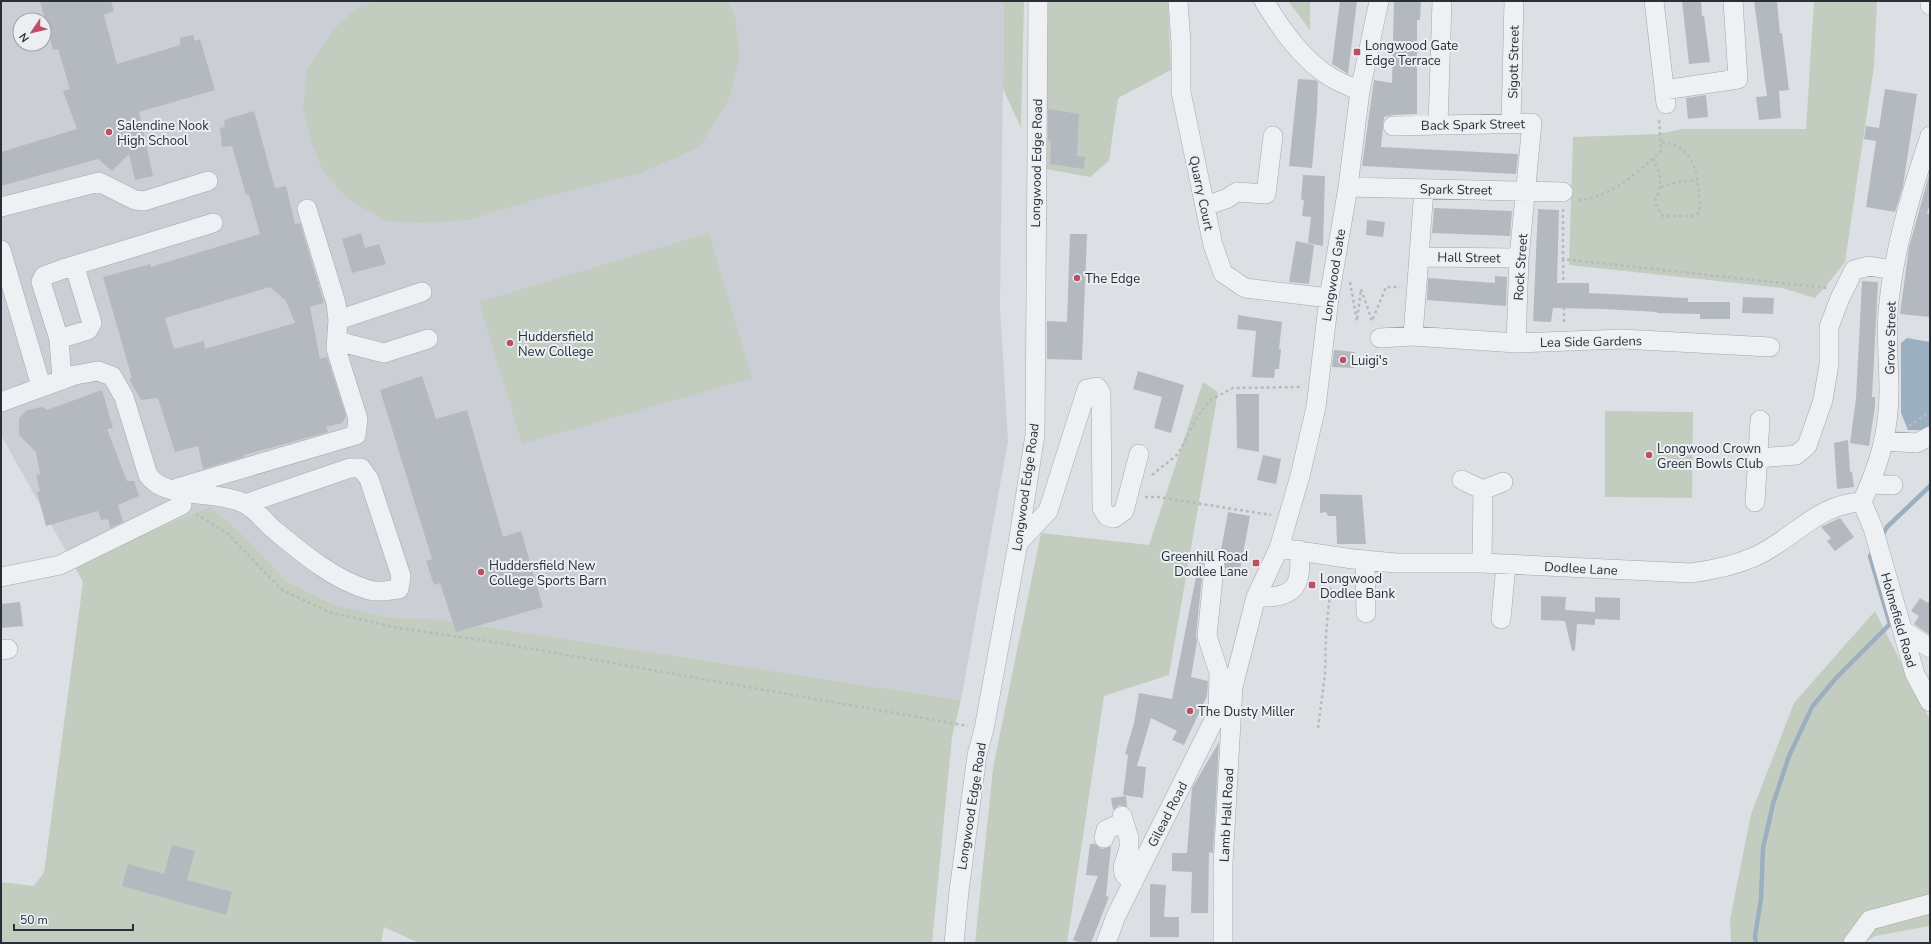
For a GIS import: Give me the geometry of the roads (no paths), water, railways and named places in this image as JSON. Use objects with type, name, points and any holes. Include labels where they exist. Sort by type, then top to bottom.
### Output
[{"type":"street","name":"Longwood Edge Road","points":[[954,943],[959,891],[977,755],[984,729],[1018,544],[1035,435],[1038,1]]},
{"type":"street","name":"Quarry Court","points":[[1178,1],[1181,43],[1181,92],[1213,244],[1223,273],[1245,288],[1329,298]]},
{"type":"street","points":[[1264,1],[1279,26],[1314,64],[1331,77],[1360,91]]},
{"type":"street","name":"Longwood Gate","points":[[1233,687],[1256,597],[1279,548],[1300,476],[1316,408],[1329,298],[1348,187],[1360,91],[1379,1]]},
{"type":"street","points":[[1438,125],[1442,1]]},
{"type":"street","name":"Sigott Street","points":[[1511,123],[1514,1]]},
{"type":"street","points":[[1654,1],[1665,97],[1738,79],[1733,1]]},
{"type":"street","name":"Back Spark Street","points":[[1393,126],[1532,123],[1526,191]]},
{"type":"street","points":[[1205,206],[1226,199],[1237,192],[1266,194],[1273,136]]},
{"type":"street","name":"Grove Street","points":[[1854,502],[1871,484],[1885,441],[1889,393],[1888,314],[1893,270],[1902,230],[1930,136]]},
{"type":"street","points":[[1,207],[99,182],[135,200],[144,201],[208,181]]},
{"type":"street","name":"Spark Street","points":[[1348,187],[1526,191],[1564,196]]},
{"type":"street","points":[[1413,336],[1424,189]]},
{"type":"street","name":"Rock Street","points":[[1516,342],[1519,258],[1526,191]]},
{"type":"street","points":[[170,490],[356,435],[358,419],[336,349],[338,320],[336,304],[306,209]]},
{"type":"street","points":[[62,380],[59,339],[41,282],[44,276],[213,224]]},
{"type":"street","points":[[1,250],[41,386]]},
{"type":"street","name":"Hall Street","points":[[1419,256],[1519,258]]},
{"type":"street","points":[[1758,458],[1796,455],[1807,446],[1823,400],[1829,364],[1828,327],[1840,298],[1854,270],[1869,266],[1893,270]]},
{"type":"street","points":[[59,339],[88,330],[92,323],[76,271],[66,268]]},
{"type":"street","points":[[338,320],[422,292]]},
{"type":"street","name":"Lea Side Gardens","points":[[1380,338],[1413,336],[1516,342],[1622,339],[1770,347]]},
{"type":"street","points":[[337,341],[384,352],[428,339]]},
{"type":"street","points":[[1,402],[41,386],[98,371],[112,376],[124,397],[148,475],[153,482],[170,490],[217,495],[245,504],[302,553],[336,576],[370,591],[399,589],[401,576],[369,479],[361,468],[350,468],[245,504]]},
{"type":"street","points":[[1018,544],[1048,511],[1087,389],[1097,387],[1101,393],[1102,508],[1107,516],[1114,518],[1124,511],[1139,454]]},
{"type":"street","points":[[1755,502],[1760,420]]},
{"type":"street","points":[[1885,441],[1917,443],[1930,436]]},
{"type":"street","points":[[1462,480],[1483,490],[1503,482]]},
{"type":"street","points":[[1871,484],[1893,485]]},
{"type":"street","points":[[1482,563],[1483,490]]},
{"type":"street","name":"Holmefield Road","points":[[1854,502],[1873,528],[1904,631],[1915,674],[1930,702]]},
{"type":"street","name":"Dodlee Lane","points":[[1279,548],[1365,560],[1412,563],[1482,563],[1691,573],[1725,568],[1755,557],[1822,512],[1854,502]]},
{"type":"street","points":[[1,577],[60,565],[182,505]]},
{"type":"street","points":[[1256,597],[1271,598],[1281,596],[1292,590],[1299,581],[1301,567],[1299,550]]},
{"type":"street","points":[[1216,559],[1207,636],[1219,673],[1218,712]]},
{"type":"street","points":[[1365,560],[1366,613]]},
{"type":"street","points":[[1501,619],[1506,565]]},
{"type":"street","points":[[1904,631],[1930,648]]},
{"type":"street","name":"Gilead Road","points":[[1106,943],[1116,916],[1218,712],[1233,687]]},
{"type":"street","name":"Lamb Hall Road","points":[[1223,943],[1223,864],[1233,687]]},
{"type":"street","points":[[1104,838],[1106,830],[1123,819],[1129,838],[1129,848],[1123,866],[1124,874],[1133,883]]},
{"type":"street","points":[[1853,943],[1870,920],[1930,904]]},
{"type":"water","points":[[1907,338],[1930,342],[1930,430],[1908,430],[1901,413],[1901,343]]},
{"type":"waterway","points":[[1882,536],[1887,527],[1930,486]]},
{"type":"waterway","points":[[1756,943],[1755,936],[1761,899],[1763,848],[1773,804],[1789,756],[1812,707],[1836,678],[1890,624],[1870,556],[1874,549]]},
{"type":"place","name":"Longwood Gate Edge Terrace","points":[[1357,52]]},
{"type":"place","name":"Salendine Nook High School","points":[[109,132]]},
{"type":"place","name":"The Edge","points":[[1077,278]]},
{"type":"place","name":"Huddersfield New College","points":[[510,343]]},
{"type":"place","name":"Luigi's","points":[[1343,360]]},
{"type":"place","name":"Longwood Crown Green Bowls Club","points":[[1649,455]]},
{"type":"place","name":"Greenhill Road Dodlee Lane","points":[[1256,563]]},
{"type":"place","name":"Huddersfield New College Sports Barn","points":[[481,572]]},
{"type":"place","name":"Longwood Dodlee Bank","points":[[1312,585]]},
{"type":"place","name":"The Dusty Miller","points":[[1190,711]]}]
